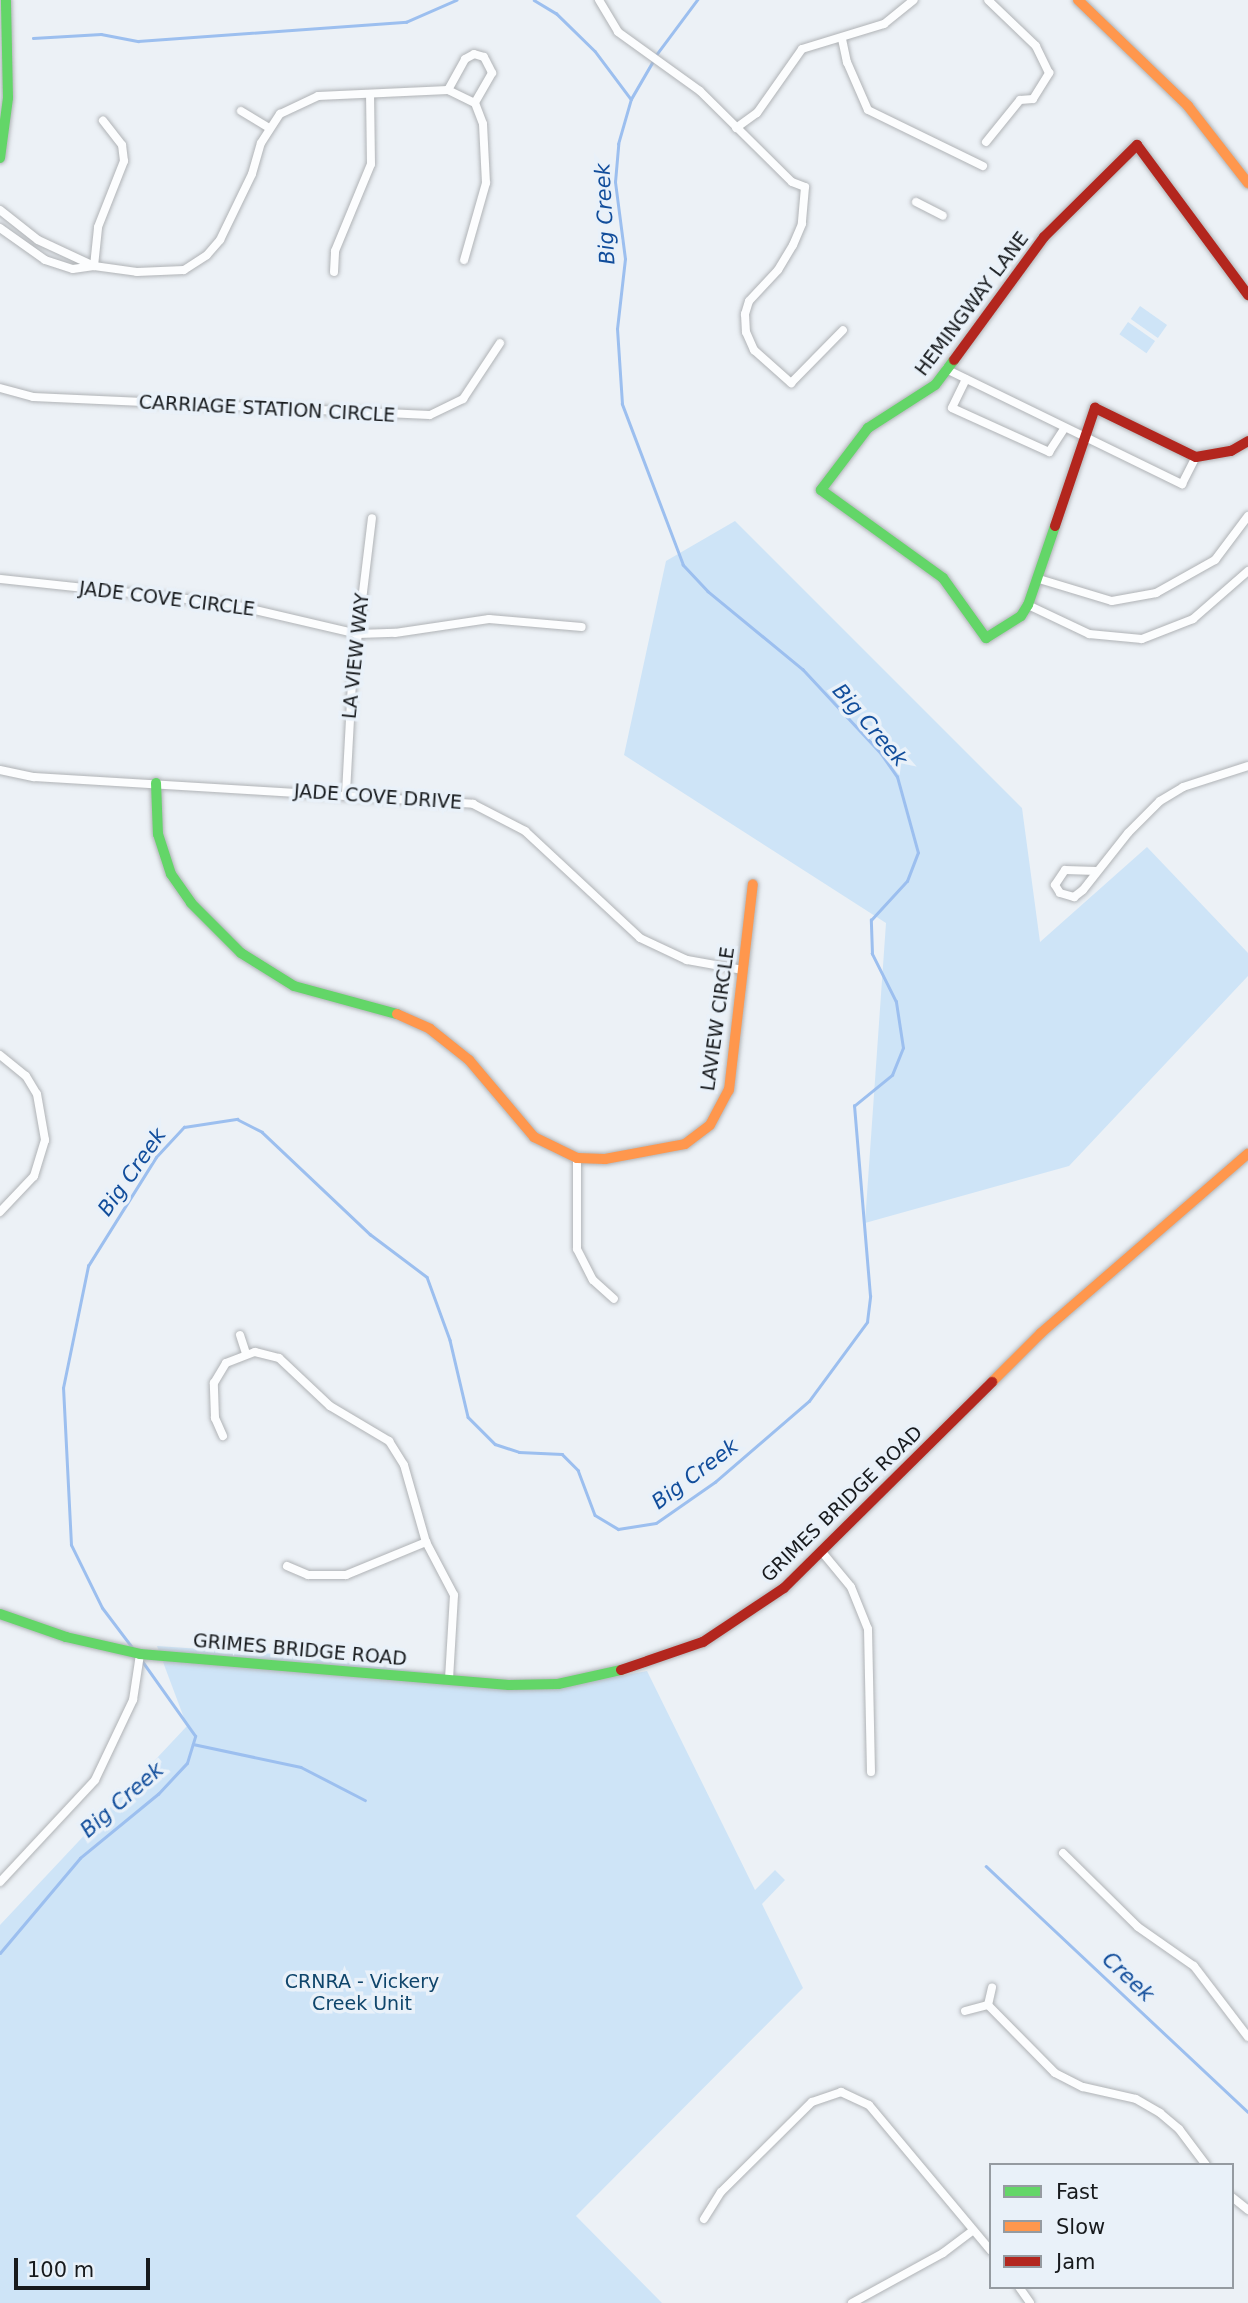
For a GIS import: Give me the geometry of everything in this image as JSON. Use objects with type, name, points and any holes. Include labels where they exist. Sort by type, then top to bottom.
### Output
[{"type":"street","points":[[0,158],[8,98],[6,0]]},
{"type":"street","points":[[599,0],[607,20],[633,44],[684,79],[792,181],[805,187],[802,224],[778,270],[749,301],[746,332],[754,349],[791,383],[843,330]]},
{"type":"street","points":[[736,128],[757,113],[802,49],[884,24],[914,0]]},
{"type":"street","points":[[986,142],[1020,100],[1033,99],[1049,72],[1036,46],[988,0]]},
{"type":"street","points":[[1078,0],[1188,106],[1248,183]]},
{"type":"street","points":[[842,39],[847,62],[868,110],[983,166]]},
{"type":"street","points":[[448,90],[466,58],[474,54],[484,57],[492,73],[475,103]]},
{"type":"street","points":[[0,228],[39,256],[73,269],[94,266],[171,273],[207,255],[220,240],[247,185],[269,128],[280,114],[305,99],[370,95],[401,89],[448,90],[475,103],[483,124],[486,183],[464,260]]},
{"type":"street","points":[[334,272],[335,251],[372,164],[370,95]]},
{"type":"street","points":[[241,111],[269,128]]},
{"type":"street","points":[[94,266],[98,227],[124,161],[122,145],[103,121]]},
{"type":"street","name":"HEMINGWAY LANE","points":[[1196,457],[1095,408],[1083,436],[1039,579],[1028,605],[1021,616],[986,638],[943,578],[821,490],[868,428],[925,394],[1044,237],[1137,145],[1247,288]]},
{"type":"street","points":[[916,202],[943,216]]},
{"type":"street","points":[[0,210],[46,244],[94,266]]},
{"type":"street","points":[[20,242],[28,232]]},
{"type":"street","points":[[39,256],[46,244]]},
{"type":"street","name":"CARRIAGE STATION CIRCLE","points":[[0,388],[33,397],[430,415],[463,399],[500,343]]},
{"type":"street","points":[[946,369],[1064,429],[1182,484],[1196,457],[1231,451],[1248,442]]},
{"type":"street","points":[[966,379],[952,408],[1049,452],[1064,429]]},
{"type":"street","points":[[1039,579],[1112,601],[1156,593],[1215,560],[1248,516]]},
{"type":"street","name":"LA VIEW WAY","points":[[346,793],[358,634],[372,519]]},
{"type":"street","points":[[1028,605],[1088,634],[1142,639],[1193,619],[1248,571]]},
{"type":"street","name":"JADE COVE CIRCLE","points":[[0,579],[225,603],[358,634],[395,633],[489,618],[582,627]]},
{"type":"street","points":[[1097,872],[1065,870],[1055,885],[1060,893],[1074,897],[1097,872],[1160,802],[1183,787],[1248,766]]},
{"type":"street","name":"JADE COVE DRIVE","points":[[0,770],[34,777],[452,799],[491,810],[525,831],[640,938],[687,960],[743,970]]},
{"type":"street","name":"LAVIEW CIRCLE","points":[[156,783],[158,834],[171,874],[191,903],[242,953],[295,986],[388,1009],[430,1029],[469,1060],[534,1137],[578,1158],[605,1159],[672,1148],[710,1125],[729,1090],[753,884]]},
{"type":"street","points":[[0,1055],[26,1076],[37,1094],[46,1140],[34,1176],[0,1212]]},
{"type":"street","name":"GRIMES BRIDGE ROAD","points":[[0,1614],[97,1646],[139,1654],[449,1680],[558,1684],[652,1663],[745,1618],[822,1552],[1041,1333],[1248,1154]]},
{"type":"street","points":[[578,1158],[577,1249],[593,1280],[614,1299]]},
{"type":"street","points":[[240,1335],[246,1353]]},
{"type":"street","points":[[223,1436],[215,1418],[214,1383],[226,1363],[246,1353],[279,1359],[330,1406],[389,1441],[404,1465],[426,1542],[454,1595],[449,1680]]},
{"type":"street","points":[[287,1566],[308,1575],[346,1575],[426,1542]]},
{"type":"street","points":[[822,1552],[851,1587],[868,1629],[872,1772]]},
{"type":"street","points":[[0,1882],[95,1780],[133,1700],[139,1654]]},
{"type":"street","points":[[1063,1853],[1138,1927],[1194,1966],[1248,2037]]},
{"type":"street","points":[[988,2005],[992,1987]]},
{"type":"street","points":[[965,2011],[988,2005]]},
{"type":"street","points":[[988,2005],[1055,2073],[1075,2084],[1136,2099],[1160,2113],[1184,2135],[1205,2163]]},
{"type":"street","points":[[704,2219],[721,2192],[813,2102],[841,2092],[869,2105],[989,2249]]},
{"type":"street","points":[[1234,2199],[1248,2210]]},
{"type":"street","points":[[852,2303],[943,2253],[972,2231]]},
{"type":"green space","points":[[1140,306],[1167,325],[1158,338],[1131,319]]},
{"type":"green space","points":[[1128,322],[1155,341],[1146,353],[1119,334]]},
{"type":"green space","points":[[735,521],[1022,808],[1040,942],[1147,847],[1248,953],[1248,976],[1069,1166],[865,1223],[886,923],[624,755],[666,561]]},
{"type":"green space","name":"CRNRA - Vickery Creek Unit","points":[[157,1646],[276,1654],[554,1688],[647,1671],[755,1890],[775,1870],[785,1880],[762,1904],[803,1988],[576,2216],[662,2303],[0,2303],[0,1925],[187,1726]]},
{"type":"waterway","points":[[33,38],[101,34],[138,41],[406,22],[456,0]]},
{"type":"waterway","points":[[534,0],[556,13],[595,51],[631,99]]},
{"type":"waterway","name":"Big Creek","points":[[656,55],[697,0]]},
{"type":"waterway","name":"Big Creek","points":[[133,1649],[102,1608],[71,1545],[63,1388],[88,1266],[156,1157],[184,1127],[237,1119],[262,1132],[370,1234],[427,1277],[450,1340],[468,1417],[495,1444],[519,1452],[562,1454],[578,1470],[595,1515],[618,1529],[656,1523],[715,1482],[809,1401],[867,1322],[870,1296],[854,1106],[892,1075],[903,1048],[896,1002],[872,954],[871,920],[907,881],[918,853],[897,777],[881,754],[803,670],[708,592],[683,565],[622,404],[617,329],[625,259],[615,182],[618,144],[631,99],[653,61]]},
{"type":"waterway","name":"Big Creek","points":[[0,1953],[80,1858],[158,1794],[187,1763],[195,1736],[141,1660]]},
{"type":"waterway","points":[[193,1744],[301,1767],[365,1800]]},
{"type":"waterway","name":"Creek","points":[[986,1866],[1248,2112]]},
{"type":"traffic: fast","points":[[0,158],[8,98],[6,0]]},
{"type":"traffic: fast","points":[[954,360],[935,385],[868,428],[821,490],[943,578],[986,638],[1021,616],[1028,605],[1055,526]]},
{"type":"traffic: fast","points":[[156,783],[158,834],[171,874],[191,903],[241,953],[294,986],[397,1014]]},
{"type":"traffic: fast","points":[[0,1614],[66,1637],[140,1654],[509,1685],[558,1684],[621,1670]]},
{"type":"traffic: slow","points":[[1078,0],[1188,106],[1248,183]]},
{"type":"traffic: slow","points":[[397,1014],[430,1029],[469,1060],[534,1137],[577,1158],[605,1159],[685,1144],[710,1125],[729,1090],[753,884]]},
{"type":"traffic: slow","points":[[992,1382],[1041,1333],[1248,1154]]},
{"type":"traffic: jam","points":[[954,360],[1044,237],[1137,145],[1248,295]]},
{"type":"traffic: jam","points":[[1055,526],[1095,408],[1196,457],[1231,451],[1248,441]]},
{"type":"traffic: jam","points":[[621,1670],[703,1642],[784,1588],[992,1382]]}]
